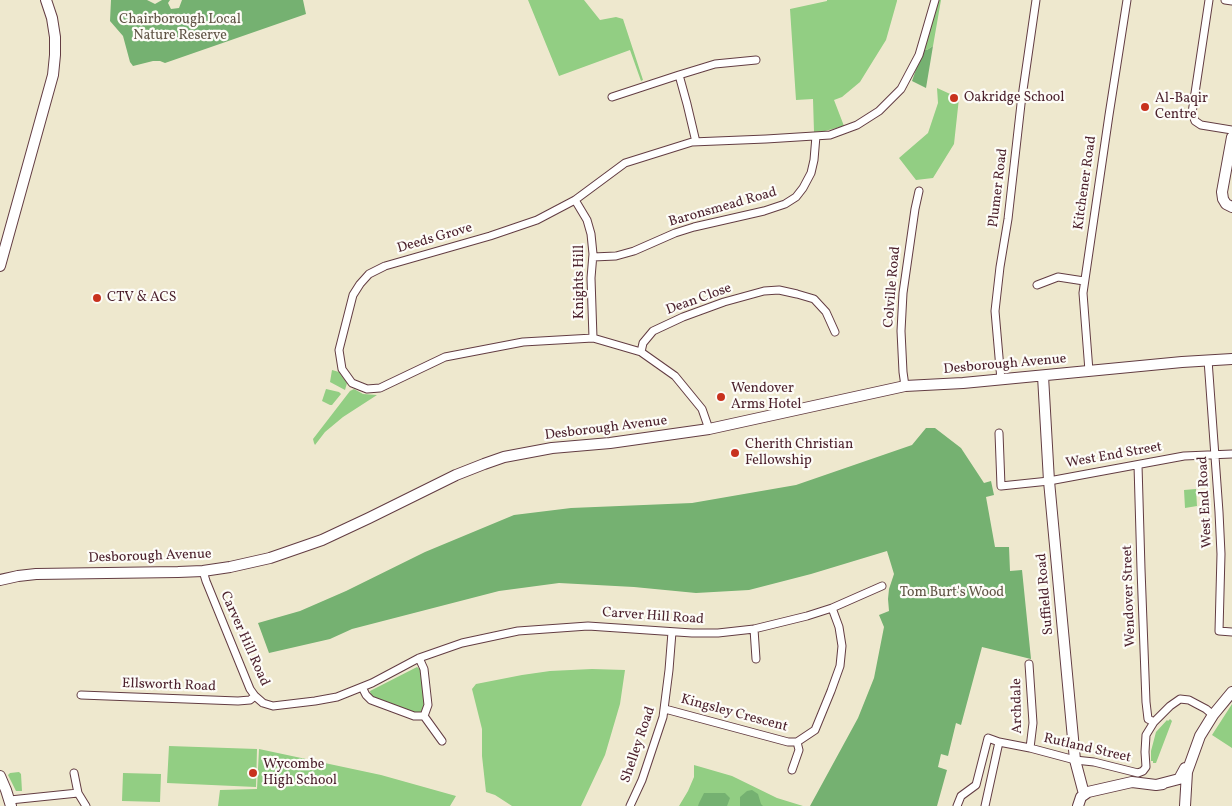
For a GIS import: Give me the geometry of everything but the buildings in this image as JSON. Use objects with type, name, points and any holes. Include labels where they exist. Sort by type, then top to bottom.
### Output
[{"type":"street","points":[[0,266],[3,243],[53,74],[56,55],[55,37],[52,18],[46,0]]},
{"type":"street","name":"Deeds Grove","points":[[709,429],[702,409],[675,376],[641,352],[592,338],[523,342],[445,357],[380,388],[367,388],[352,383],[342,369],[339,350],[353,294],[369,274],[385,266],[490,236],[537,220],[575,200],[625,163],[692,142],[830,135],[857,125],[879,111],[901,89],[919,55],[934,0]]},
{"type":"street","name":"Plumer Road","points":[[1000,380],[995,311],[1036,0]]},
{"type":"street","name":"Kitchener Road","points":[[1089,371],[1083,293],[1084,281],[1108,114],[1127,0]]},
{"type":"street","points":[[1210,0],[1192,113],[1195,121],[1201,124],[1232,130]]},
{"type":"street","points":[[1225,0],[1232,0]]},
{"type":"street","points":[[612,97],[715,64],[756,60]]},
{"type":"street","points":[[679,75],[696,142]]},
{"type":"street","name":"Baronsmead Road","points":[[593,257],[616,256],[634,251],[694,227],[764,211],[784,204],[796,197],[810,174],[814,160],[816,136]]},
{"type":"street","points":[[1232,137],[1222,192],[1226,204],[1232,207]]},
{"type":"street","name":"Colville Road","points":[[905,386],[901,330],[903,292],[919,191]]},
{"type":"street","name":"Knights Hill","points":[[575,200],[587,220],[591,234],[593,257],[591,278],[592,338]]},
{"type":"street","points":[[1037,285],[1058,277],[1084,281]]},
{"type":"street","name":"Dean Close","points":[[641,352],[643,343],[653,331],[724,302],[764,291],[780,290],[814,299],[826,312],[835,332]]},
{"type":"street","name":"Desborough Avenue","points":[[0,580],[36,574],[203,571],[270,558],[322,540],[456,475],[504,457],[552,448],[610,443],[709,429],[905,386],[1000,380],[1208,360],[1232,360]]},
{"type":"street","name":"West End Road","points":[[1208,360],[1221,554],[1219,631],[1232,632]]},
{"type":"street","name":"Suffield Road","points":[[1043,376],[1049,481],[1075,760],[1084,794]]},
{"type":"street","name":"West End Street","points":[[999,433],[1001,486],[1049,481],[1184,456],[1232,454]]},
{"type":"street","name":"Wendover Street","points":[[1138,465],[1146,702],[1148,719],[1154,722]]},
{"type":"street","name":"Carver Hill Road","points":[[203,571],[250,689],[263,703],[273,706],[315,702],[337,696],[362,687],[419,658],[462,644],[518,631],[588,626],[692,633],[718,633],[754,629],[832,608],[882,586]]},
{"type":"street","name":"Kingsley Crescent","points":[[665,709],[788,742],[797,742],[815,730],[832,691],[840,666],[842,646],[839,627],[832,608]]},
{"type":"street","points":[[754,629],[756,659]]},
{"type":"street","name":"Shelley Road","points":[[630,806],[642,780],[665,709],[672,632]]},
{"type":"street","points":[[419,658],[424,669],[428,705],[424,716]]},
{"type":"street","name":"Archdale","points":[[1029,664],[1033,724],[1030,748]]},
{"type":"street","points":[[362,687],[371,700],[414,716],[424,716]]},
{"type":"street","points":[[1184,806],[1185,772],[1198,735],[1212,714],[1231,693]]},
{"type":"street","name":"Ellsworth Road","points":[[80,695],[238,701],[250,700],[255,696]]},
{"type":"street","name":"Rutland Street","points":[[999,742],[1075,760],[1094,762],[1138,774],[1146,767],[1146,735],[1154,722],[1170,706],[1180,699],[1189,700],[1212,714]]},
{"type":"street","points":[[424,716],[442,741]]},
{"type":"street","points":[[957,806],[960,796],[976,785],[988,738],[999,742],[985,806]]},
{"type":"street","points":[[792,770],[799,750],[797,742]]},
{"type":"street","points":[[1078,806],[1081,797],[1088,792],[1132,782],[1156,785],[1174,783],[1185,772]]},
{"type":"street","points":[[1156,785],[1179,779],[1185,772]]},
{"type":"street","points":[[74,773],[78,793],[86,806]]},
{"type":"street","points":[[0,776],[11,803],[78,793]]},
{"type":"street","points":[[1178,781],[1183,786],[1184,806]]},
{"type":"green space","name":"Chairborough Local Nature Reserve","points":[[111,0],[147,0],[155,4],[162,0],[170,0],[168,3],[171,9],[179,8],[182,0],[303,0],[306,14],[165,63],[153,61],[133,66],[130,62],[123,36],[110,21]]},
{"type":"green space","points":[[528,0],[584,0],[600,20],[616,17],[623,19],[643,80],[641,81],[630,50],[559,76]]},
{"type":"green space","points":[[827,0],[897,1],[886,40],[860,82],[842,97],[834,100],[844,126],[814,132],[813,99],[796,100],[790,9]]},
{"type":"green space","points":[[938,0],[941,0],[933,46],[927,50],[923,49]]},
{"type":"green space","points":[[933,46],[926,88],[912,81],[923,49],[927,50]]},
{"type":"green space","points":[[937,88],[959,98],[954,144],[933,178],[916,180],[899,158],[928,133],[938,103]]},
{"type":"green space","points":[[332,370],[339,372],[347,383],[345,390],[330,382]]},
{"type":"green space","points":[[326,389],[341,394],[332,405],[322,401]]},
{"type":"green space","points":[[354,389],[363,394],[377,395],[343,417],[325,432],[315,445],[313,439],[350,391]]},
{"type":"green space","name":"Tom Burt's Wood","points":[[926,428],[935,428],[961,448],[984,483],[991,481],[994,495],[986,497],[995,547],[1009,547],[1010,571],[1022,570],[1031,659],[982,647],[961,725],[956,723],[948,756],[941,754],[938,767],[947,770],[937,806],[810,806],[858,718],[874,678],[884,627],[879,615],[889,611],[889,589],[894,574],[887,551],[749,590],[696,593],[559,583],[499,591],[352,629],[330,639],[269,653],[258,623],[300,611],[346,591],[425,552],[514,515],[571,508],[692,503],[796,485],[912,445]]},
{"type":"green space","points":[[1196,489],[1197,506],[1185,508],[1184,490]]},
{"type":"green space","points":[[417,667],[421,670],[426,707],[421,712],[417,714],[371,696],[370,691]]},
{"type":"green space","points":[[625,670],[620,704],[605,755],[581,806],[512,806],[495,795],[486,792],[482,756],[482,729],[472,689],[476,684],[550,671]]},
{"type":"green space","points":[[1232,704],[1232,748],[1212,735]]},
{"type":"green space","points":[[1170,719],[1172,721],[1156,763],[1153,763],[1151,761],[1151,751],[1156,732]]},
{"type":"green space","points":[[169,746],[257,749],[256,787],[167,783]]},
{"type":"green space","points":[[259,749],[381,775],[456,796],[450,806],[218,806],[220,790],[257,789]]},
{"type":"green space","points":[[694,765],[732,776],[777,798],[803,806],[679,806],[694,777]]},
{"type":"green space","points":[[19,772],[21,774],[22,791],[16,791],[8,775]]},
{"type":"green space","points":[[123,773],[161,774],[160,802],[122,801]]},
{"type":"green space","points":[[752,790],[758,794],[763,806],[740,806],[740,797],[747,791]]},
{"type":"green space","points":[[704,793],[725,793],[730,798],[727,806],[698,806]]},
{"type":"place","name":"Oakridge School","points":[[954,98]]},
{"type":"place","name":"Al-Baqir Centre","points":[[1145,107]]},
{"type":"place","name":"CTV & ACS","points":[[97,298]]},
{"type":"place","name":"Wendover Arms Hotel","points":[[721,397]]},
{"type":"place","name":"Cherith Christian Fellowship","points":[[735,453]]},
{"type":"place","name":"Wycombe High School","points":[[253,773]]}]
